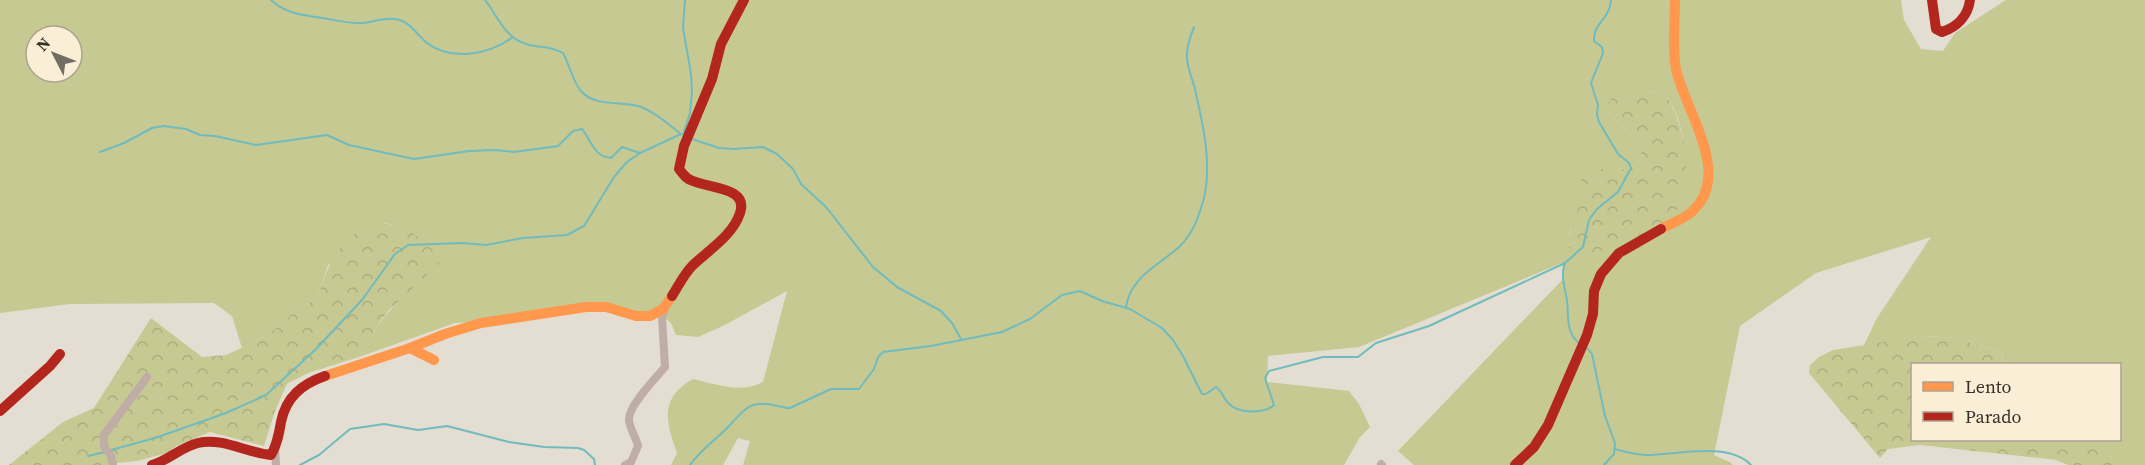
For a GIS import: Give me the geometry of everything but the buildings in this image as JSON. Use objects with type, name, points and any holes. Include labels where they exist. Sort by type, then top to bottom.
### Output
[{"type":"street","points":[[625,465],[631,462],[638,447],[629,415],[639,398],[665,367],[662,317],[666,306],[686,273],[724,236],[742,210],[742,205],[735,195],[719,188],[692,182],[679,169],[684,146],[712,79],[721,44],[744,0]]},
{"type":"street","points":[[1515,465],[1534,447],[1548,425],[1587,335],[1593,314],[1594,291],[1601,274],[1619,253],[1632,244],[1690,214],[1704,191],[1708,172],[1706,146],[1676,69],[1675,0]]},
{"type":"street","points":[[1932,0],[1936,29],[1942,32],[1951,28],[1965,16],[1970,0]]},
{"type":"street","points":[[266,465],[273,452],[285,407],[292,395],[314,379],[355,367],[454,331],[505,319],[592,306],[608,307],[644,317],[666,306]]},
{"type":"street","points":[[410,348],[434,360]]},
{"type":"street","points":[[0,411],[50,366],[60,354]]},
{"type":"street","points":[[113,465],[111,456],[104,447],[104,435],[147,377]]},
{"type":"street","points":[[152,465],[168,459],[185,447],[202,442],[226,444],[264,455],[273,452]]},
{"type":"street","points":[[273,452],[276,465]]},
{"type":"green space","points":[[0,0],[1901,0],[1904,20],[1921,49],[1943,51],[1955,33],[2006,0],[2145,0],[2145,465],[2114,465],[2105,441],[2121,441],[2121,363],[2003,363],[2002,351],[1981,347],[1957,338],[1924,336],[1863,347],[1877,318],[1931,237],[1816,273],[1740,326],[1714,455],[1733,465],[1414,465],[1398,451],[1564,278],[1562,263],[1359,347],[1268,356],[1267,382],[1349,391],[1359,404],[1370,427],[1360,437],[1344,465],[743,465],[750,441],[738,438],[723,465],[671,465],[677,453],[670,431],[668,412],[675,394],[693,379],[737,388],[755,386],[763,382],[787,291],[698,337],[676,335],[671,323],[664,317],[606,305],[503,320],[455,323],[359,357],[369,344],[376,327],[404,294],[417,236],[390,224],[382,223],[328,265],[317,299],[294,310],[283,324],[242,348],[232,316],[214,303],[70,304],[0,313]],"holes":[[[1639,92],[1664,93],[1671,103],[1683,137],[1684,186],[1569,235],[1575,214],[1614,164],[1624,170],[1636,165],[1641,159],[1641,151],[1630,133],[1607,112]]]},
{"type":"green space","points":[[1626,91],[1664,93],[1671,105],[1678,120],[1685,154],[1686,172],[1680,204],[1663,224],[1629,242],[1598,252],[1575,250],[1567,247],[1582,176],[1614,164],[1624,170],[1636,165],[1641,159],[1641,151],[1630,133],[1607,112],[1606,105],[1613,97]]},
{"type":"green space","points":[[382,223],[407,230],[421,239],[439,258],[439,264],[389,310],[376,327],[369,344],[359,357],[308,373],[287,384],[275,411],[264,446],[210,432],[176,446],[167,453],[115,465],[9,465],[63,422],[94,408],[151,318],[202,357],[226,355],[257,341],[283,324],[294,310],[317,299],[332,261],[346,241],[368,227]]},
{"type":"green space","points":[[1924,336],[1957,338],[1981,347],[2002,351],[2003,363],[1911,363],[1911,441],[2105,441],[2114,465],[2068,465],[2056,460],[1920,445],[1888,449],[1880,458],[1809,373],[1810,365],[1833,350]]},
{"type":"waterway","points":[[271,0],[295,13],[342,22],[400,20],[437,49],[459,54],[471,54],[493,48],[513,37]]},
{"type":"waterway","points":[[485,0],[512,37],[531,45],[563,53],[575,82],[587,96],[600,101],[644,108],[681,134]]},
{"type":"waterway","points":[[683,135],[690,113],[692,91],[683,28],[685,0]]},
{"type":"waterway","points":[[690,465],[749,407],[771,404],[790,408],[831,389],[859,389],[883,352],[931,346],[1002,332],[1030,319],[1062,295],[1080,291],[1102,301],[1130,309],[1162,328],[1183,356],[1202,394],[1216,387],[1232,407],[1251,412],[1264,410],[1274,405],[1265,378],[1269,371],[1323,357],[1358,357],[1376,343],[1429,326],[1565,263],[1583,247],[1589,220],[1597,209],[1618,192],[1631,168],[1629,163],[1618,154],[1599,122],[1598,105],[1591,83],[1603,53],[1602,47],[1594,41],[1594,35],[1608,12],[1611,0]]},
{"type":"waterway","points":[[1126,307],[1133,287],[1139,279],[1179,247],[1192,231],[1204,198],[1207,171],[1206,144],[1187,58],[1188,43],[1194,27]]},
{"type":"waterway","points":[[100,152],[124,143],[152,128],[163,126],[256,145],[327,135],[349,145],[414,159],[469,151],[514,152],[558,146],[573,131],[582,129],[597,151],[605,157],[611,158],[622,147],[640,153]]},
{"type":"waterway","points":[[111,450],[155,438],[226,413],[266,395],[315,350],[362,300],[395,254],[408,245],[462,243],[486,245],[523,238],[567,235],[584,226],[614,177],[627,162],[640,153],[681,134]]},
{"type":"waterway","points":[[692,139],[719,148],[763,147],[777,154],[793,169],[801,184],[826,207],[873,267],[897,287],[941,311],[952,323],[961,339]]},
{"type":"waterway","points":[[1565,263],[1563,277],[1569,324],[1572,334],[1580,344]]},
{"type":"waterway","points":[[1588,349],[1592,354],[1605,416],[1615,443],[1614,454],[1604,465]]},
{"type":"waterway","points":[[300,465],[319,455],[350,429],[384,424],[418,430],[447,426],[509,442],[544,447],[578,448],[594,459],[595,465]]},
{"type":"waterway","points":[[1615,449],[1647,455],[1716,451],[1729,453],[1751,465]]},
{"type":"waterway","points":[[88,456],[105,452]]},
{"type":"traffic: slow","points":[[1661,229],[1689,214],[1702,199],[1708,182],[1708,163],[1703,143],[1676,69],[1675,0]]},
{"type":"traffic: slow","points":[[434,360],[410,348],[481,323],[586,307],[606,307],[636,316],[650,316],[663,309],[672,296]]},
{"type":"traffic: slow","points":[[325,376],[410,348]]},
{"type":"traffic: jam","points":[[672,296],[690,268],[720,242],[737,221],[740,213],[739,198],[733,193],[691,180],[679,169],[684,146],[712,79],[721,44],[744,0]]},
{"type":"traffic: jam","points":[[1932,0],[1936,29],[1942,32],[1961,20],[1970,0]]},
{"type":"traffic: jam","points":[[1515,465],[1534,447],[1548,425],[1587,335],[1593,314],[1594,291],[1601,274],[1619,253],[1661,229]]},
{"type":"traffic: jam","points":[[0,411],[50,366],[60,354]]},
{"type":"traffic: jam","points":[[152,465],[180,450],[207,442],[271,455],[283,413],[291,399],[302,387],[325,376]]}]
